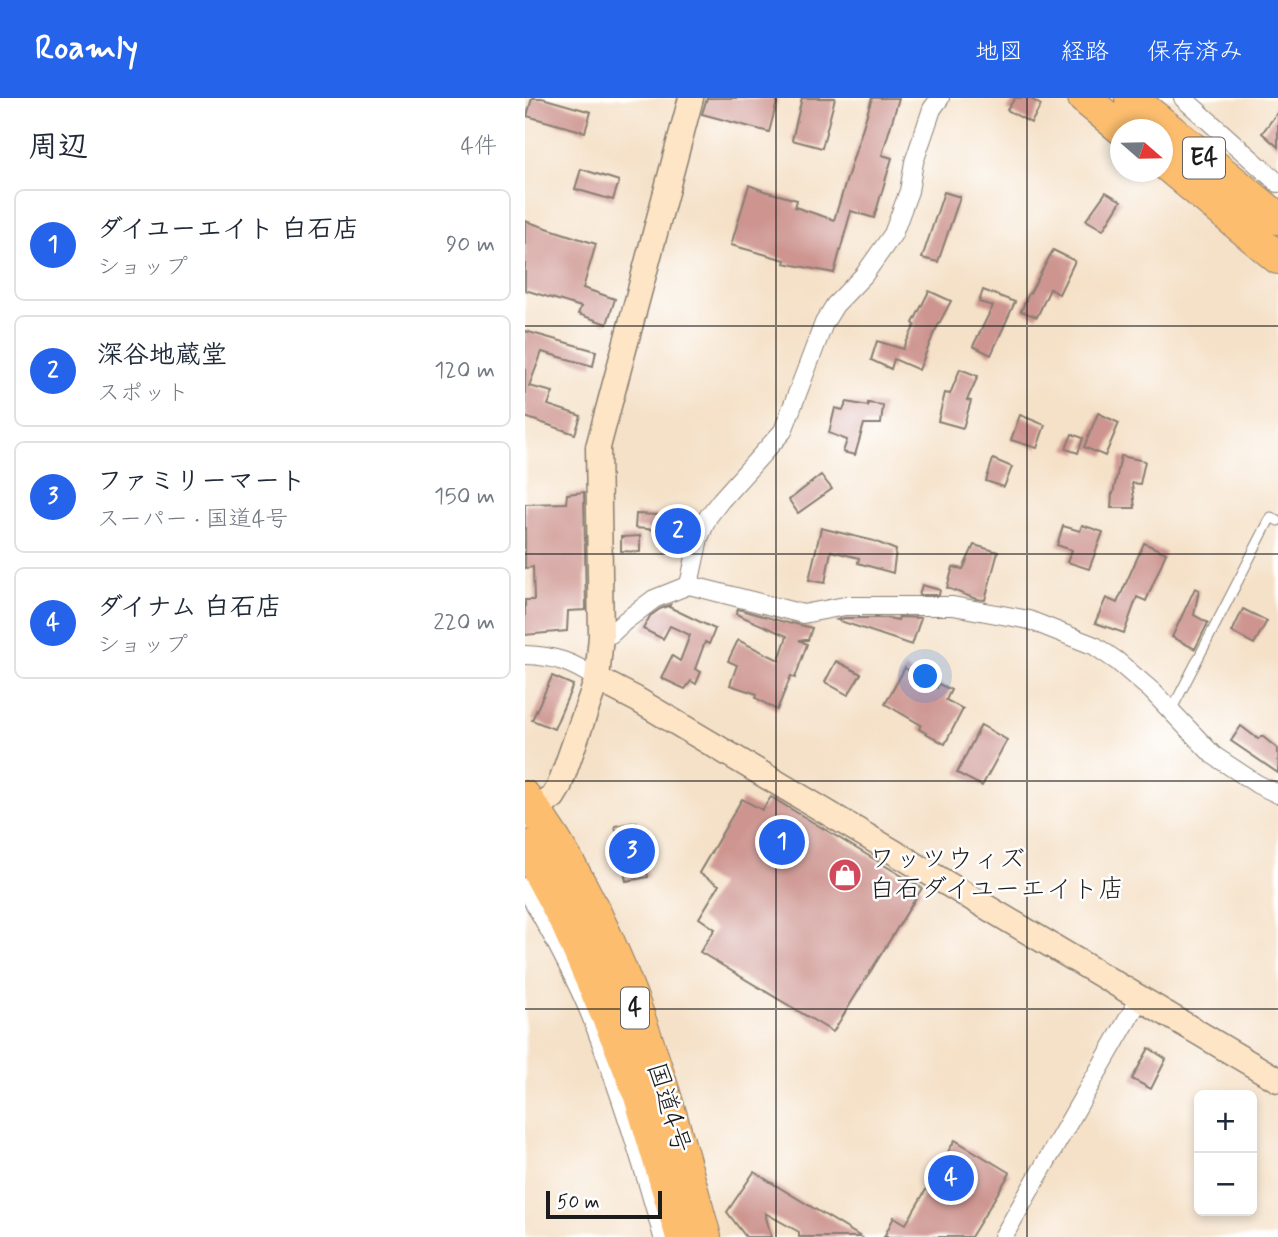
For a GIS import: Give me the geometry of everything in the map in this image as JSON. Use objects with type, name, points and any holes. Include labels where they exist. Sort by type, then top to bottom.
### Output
[{"type":"highway","points":[[1084,98],[1110,119]]},
{"type":"highway","name":"E4","points":[[1131,98],[1278,218]]},
{"type":"highway","name":"E4","points":[[1173,170],[1278,258]]},
{"type":"highway","name":"国道4号","points":[[529,809],[568,860],[619,964],[649,1043],[705,1237]]},
{"type":"highway","name":"国道4号","points":[[525,846],[568,926],[620,1045],[639,1093],[682,1237]]},
{"type":"street","points":[[529,809],[553,797],[559,787],[597,679],[601,636],[598,447],[691,98]]},
{"type":"street","points":[[689,585],[699,538],[708,517],[783,431],[824,323],[835,305],[864,275],[893,234],[909,191],[914,162],[932,109],[940,98]]},
{"type":"street","points":[[1183,98],[1278,183]]},
{"type":"street","points":[[601,636],[611,634],[654,599],[689,585],[803,614],[845,606],[953,606],[1029,620],[1095,646],[1152,691],[1213,755],[1257,784],[1278,794]]},
{"type":"street","points":[[525,655],[544,655],[576,665],[1278,1080]]},
{"type":"street","points":[[525,887],[565,960],[592,1020],[638,1150],[663,1237]]},
{"type":"street","points":[[1003,1237],[1140,998]]},
{"type":"lane","points":[[1171,711],[1271,517],[1278,522]]},
{"type":"building","points":[[532,98],[542,98],[591,112],[585,132],[527,116]]},
{"type":"building","points":[[707,98],[778,98],[769,132],[702,114]]},
{"type":"building","points":[[802,98],[835,98],[822,148],[792,140]]},
{"type":"building","points":[[872,98],[899,98],[882,155],[892,158],[874,218],[851,211],[834,273],[784,263],[785,260],[731,245],[749,185],[797,200],[795,207],[834,220]]},
{"type":"building","points":[[1015,98],[1029,98],[1041,105],[1031,123],[1007,110]]},
{"type":"building","points":[[1278,112],[1278,147],[1262,133]]},
{"type":"building","points":[[581,169],[619,181],[613,200],[575,189]]},
{"type":"building","points":[[944,192],[960,197],[938,262],[922,258]]},
{"type":"building","points":[[1106,192],[1121,201],[1103,230],[1086,220]]},
{"type":"building","points":[[525,221],[596,244],[583,288],[615,299],[607,324],[578,314],[581,307],[525,290]]},
{"type":"building","points":[[1053,250],[1075,261],[1059,294],[1050,289],[1037,317],[1021,311],[1029,293]]},
{"type":"building","points":[[983,290],[1015,302],[991,355],[973,346],[993,306],[979,302]]},
{"type":"building","points":[[929,291],[951,301],[919,370],[894,359],[891,369],[871,360],[877,341],[903,349]]},
{"type":"building","points":[[525,331],[596,351],[593,366],[542,352],[529,386],[553,392],[548,405],[581,416],[575,434],[525,417]]},
{"type":"building","points":[[960,369],[978,376],[967,400],[971,401],[963,428],[938,421],[945,393],[950,394]]},
{"type":"building","points":[[847,402],[868,406],[868,403],[883,405],[881,424],[864,424],[855,455],[843,452],[847,440],[829,433],[835,408],[843,410]]},
{"type":"building","points":[[1098,413],[1119,423],[1105,456],[1084,447]]},
{"type":"building","points":[[1020,415],[1045,425],[1037,448],[1011,440]]},
{"type":"building","points":[[1072,434],[1083,438],[1078,453],[1066,449]]},
{"type":"building","points":[[1121,456],[1145,461],[1140,484],[1132,483],[1135,508],[1111,508]]},
{"type":"building","points":[[993,459],[1012,467],[1004,487],[986,481]]},
{"type":"building","points":[[821,475],[832,489],[798,513],[789,500]]},
{"type":"building","points":[[584,492],[586,610],[568,611],[567,631],[525,635],[525,600],[534,600],[533,567],[525,568],[525,504],[566,503],[567,494]]},
{"type":"building","points":[[636,514],[658,515],[657,530],[635,528]]},
{"type":"building","points":[[1082,525],[1103,532],[1089,569],[1067,562],[1072,550],[1057,545],[1063,526],[1080,531]]},
{"type":"building","points":[[821,528],[874,541],[896,550],[893,573],[858,563],[859,558],[831,551],[825,583],[809,580]]},
{"type":"building","points":[[640,536],[640,552],[621,551],[621,537]]},
{"type":"building","points":[[1144,543],[1166,553],[1146,601],[1137,597],[1124,633],[1095,623],[1106,598],[1117,603]]},
{"type":"building","points":[[974,545],[998,552],[985,600],[947,588],[953,567],[963,569]]},
{"type":"building","points":[[922,585],[940,590],[939,595],[919,595]]},
{"type":"building","points":[[1195,588],[1199,590],[1194,615],[1208,623],[1195,649],[1172,637]]},
{"type":"building","points":[[670,605],[669,607],[715,629],[709,644],[705,642],[695,669],[701,672],[696,684],[691,681],[685,689],[661,678],[672,656],[680,661],[690,635],[670,626],[663,639],[643,629],[650,616]]},
{"type":"building","points":[[738,609],[812,628],[808,640],[799,640],[807,644],[795,678],[791,676],[777,710],[756,698],[757,694],[730,685],[737,665],[728,661],[738,640],[779,660],[787,636],[736,614]]},
{"type":"building","points":[[1243,609],[1267,621],[1254,644],[1232,632]]},
{"type":"building","points":[[899,617],[921,618],[912,645],[837,620],[898,620]]},
{"type":"building","points":[[836,661],[861,674],[848,695],[825,682]]},
{"type":"building","points":[[905,668],[937,688],[939,684],[951,690],[946,700],[963,709],[945,744],[919,729],[921,725],[885,704]]},
{"type":"building","points":[[552,676],[573,685],[554,729],[532,720]]},
{"type":"building","points":[[981,725],[1007,740],[982,786],[957,773]]},
{"type":"building","points":[[1241,726],[1258,739],[1262,736],[1278,749],[1278,773],[1231,741]]},
{"type":"building","points":[[771,797],[922,888],[833,1032],[700,952],[715,929],[699,918],[719,885],[699,873],[742,799],[762,810]]},
{"type":"building","points":[[637,822],[648,877],[626,881],[615,826]]},
{"type":"building","points":[[1149,1048],[1166,1059],[1151,1089],[1132,1079]]},
{"type":"building","points":[[955,1140],[1010,1173],[971,1237],[884,1237],[894,1217],[906,1224]]},
{"type":"building","points":[[754,1172],[861,1237],[799,1237],[799,1232],[765,1213],[771,1237],[746,1237],[727,1212]]},
{"type":"place","name":"深谷地蔵堂","points":[[678,531]]},
{"type":"place","name":"ダイユーエイト 白石店","points":[[782,842]]},
{"type":"place","name":"ファミリーマート","points":[[632,851]]},
{"type":"place","name":"ワッツウィズ 白石ダイユーエイト店","points":[[845,875]]},
{"type":"place","name":"ダイナム 白石店","points":[[951,1178]]}]
